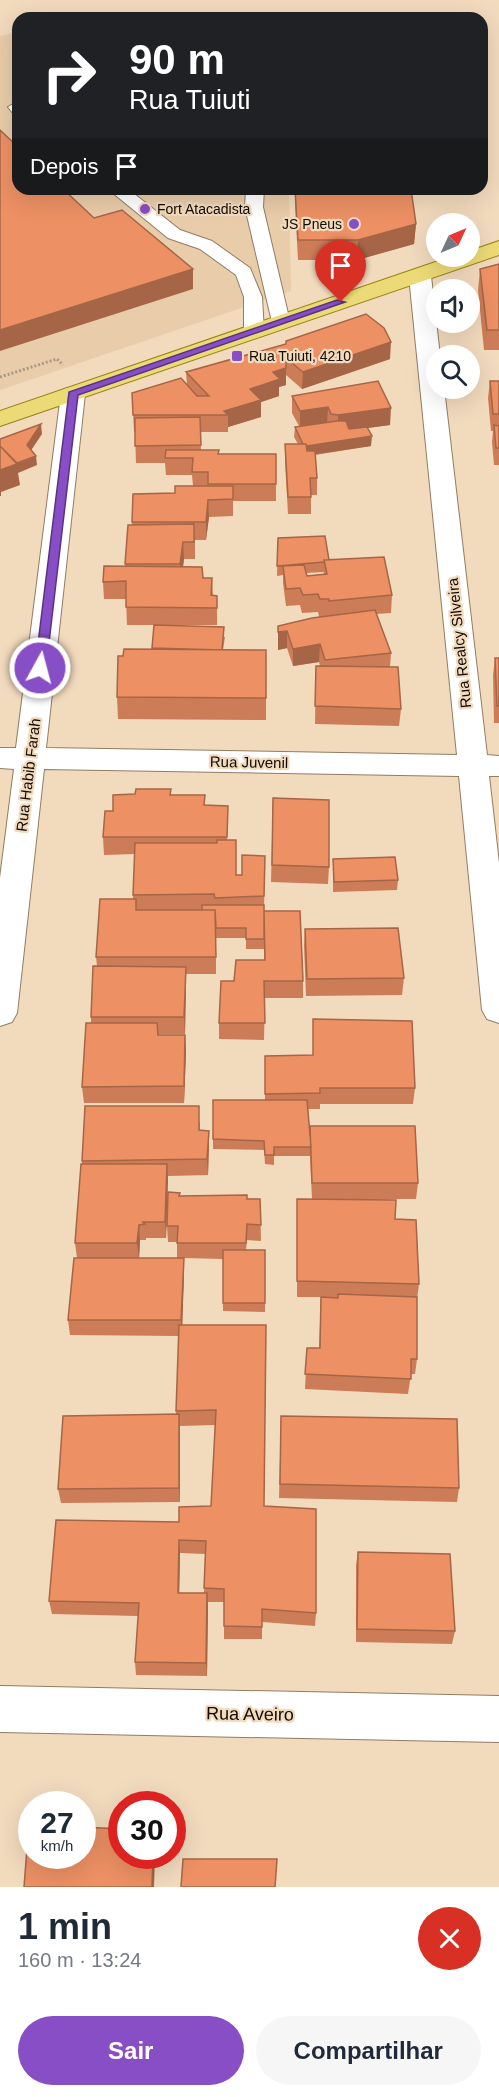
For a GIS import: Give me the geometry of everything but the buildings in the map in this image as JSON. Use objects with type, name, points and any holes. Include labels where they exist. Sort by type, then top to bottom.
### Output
[{"type":"main road","points":[[0,419],[499,248]]},
{"type":"street","name":"Rua Realcy Silveira","points":[[420,276],[486,766],[499,1010]]},
{"type":"street","name":"Rua Habib Farah","points":[[0,1013],[73,394]]},
{"type":"street","name":"Rua Juvenil","points":[[0,758],[486,766]]},
{"type":"street","name":"Rua Aveiro","points":[[0,1709],[499,1719]]},
{"type":"lane","points":[[125,195],[174,234],[206,245],[244,272],[253,297],[254,332]]},
{"type":"lane","points":[[255,195],[254,207],[282,322]]},
{"type":"path","points":[[0,377],[57,359],[63,365],[53,369]]},
{"type":"shaded area","name":"Fort Atacadista","points":[[12,33],[12,195],[289,195],[291,291],[0,390],[0,36]]},
{"type":"place","name":"Fort Atacadista","points":[[145,209]]},
{"type":"place","name":"JS Pneus","points":[[354,224]]},
{"type":"place","name":"Rua Tuiuti, 4210","points":[[237,356]]},
{"type":"route","points":[[40,668],[73,394],[341,302]]}]
